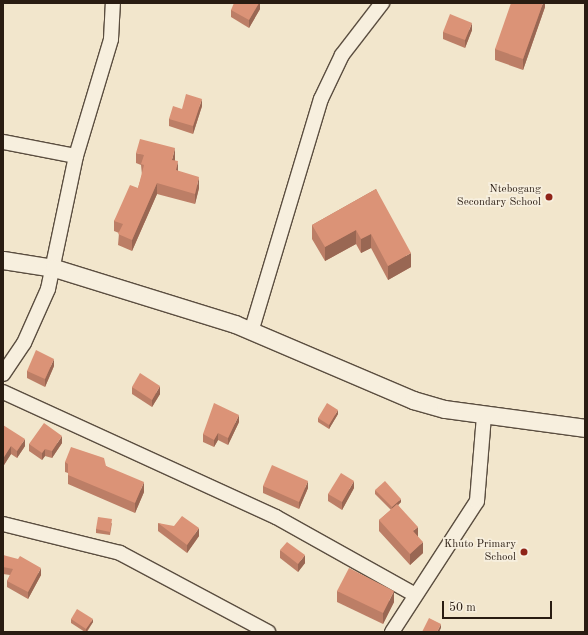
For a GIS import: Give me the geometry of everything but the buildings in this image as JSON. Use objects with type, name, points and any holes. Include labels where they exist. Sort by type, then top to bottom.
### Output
[{"type":"street","points":[[3,374],[24,344],[44,302],[54,268],[76,156],[111,39],[113,3]]},
{"type":"street","points":[[251,332],[321,99],[342,55],[382,3]]},
{"type":"street","points":[[3,142],[76,156]]},
{"type":"street","points":[[3,260],[54,268],[147,295],[251,332],[413,400],[484,415],[585,428]]},
{"type":"street","points":[[3,392],[276,518],[414,594]]},
{"type":"street","points":[[392,632],[414,594],[477,501],[484,415]]},
{"type":"street","points":[[3,524],[120,553],[268,632]]},
{"type":"place","name":"Ntebogang Secondary School","points":[[549,197]]},
{"type":"place","name":"Khuto Primary School","points":[[524,552]]}]
